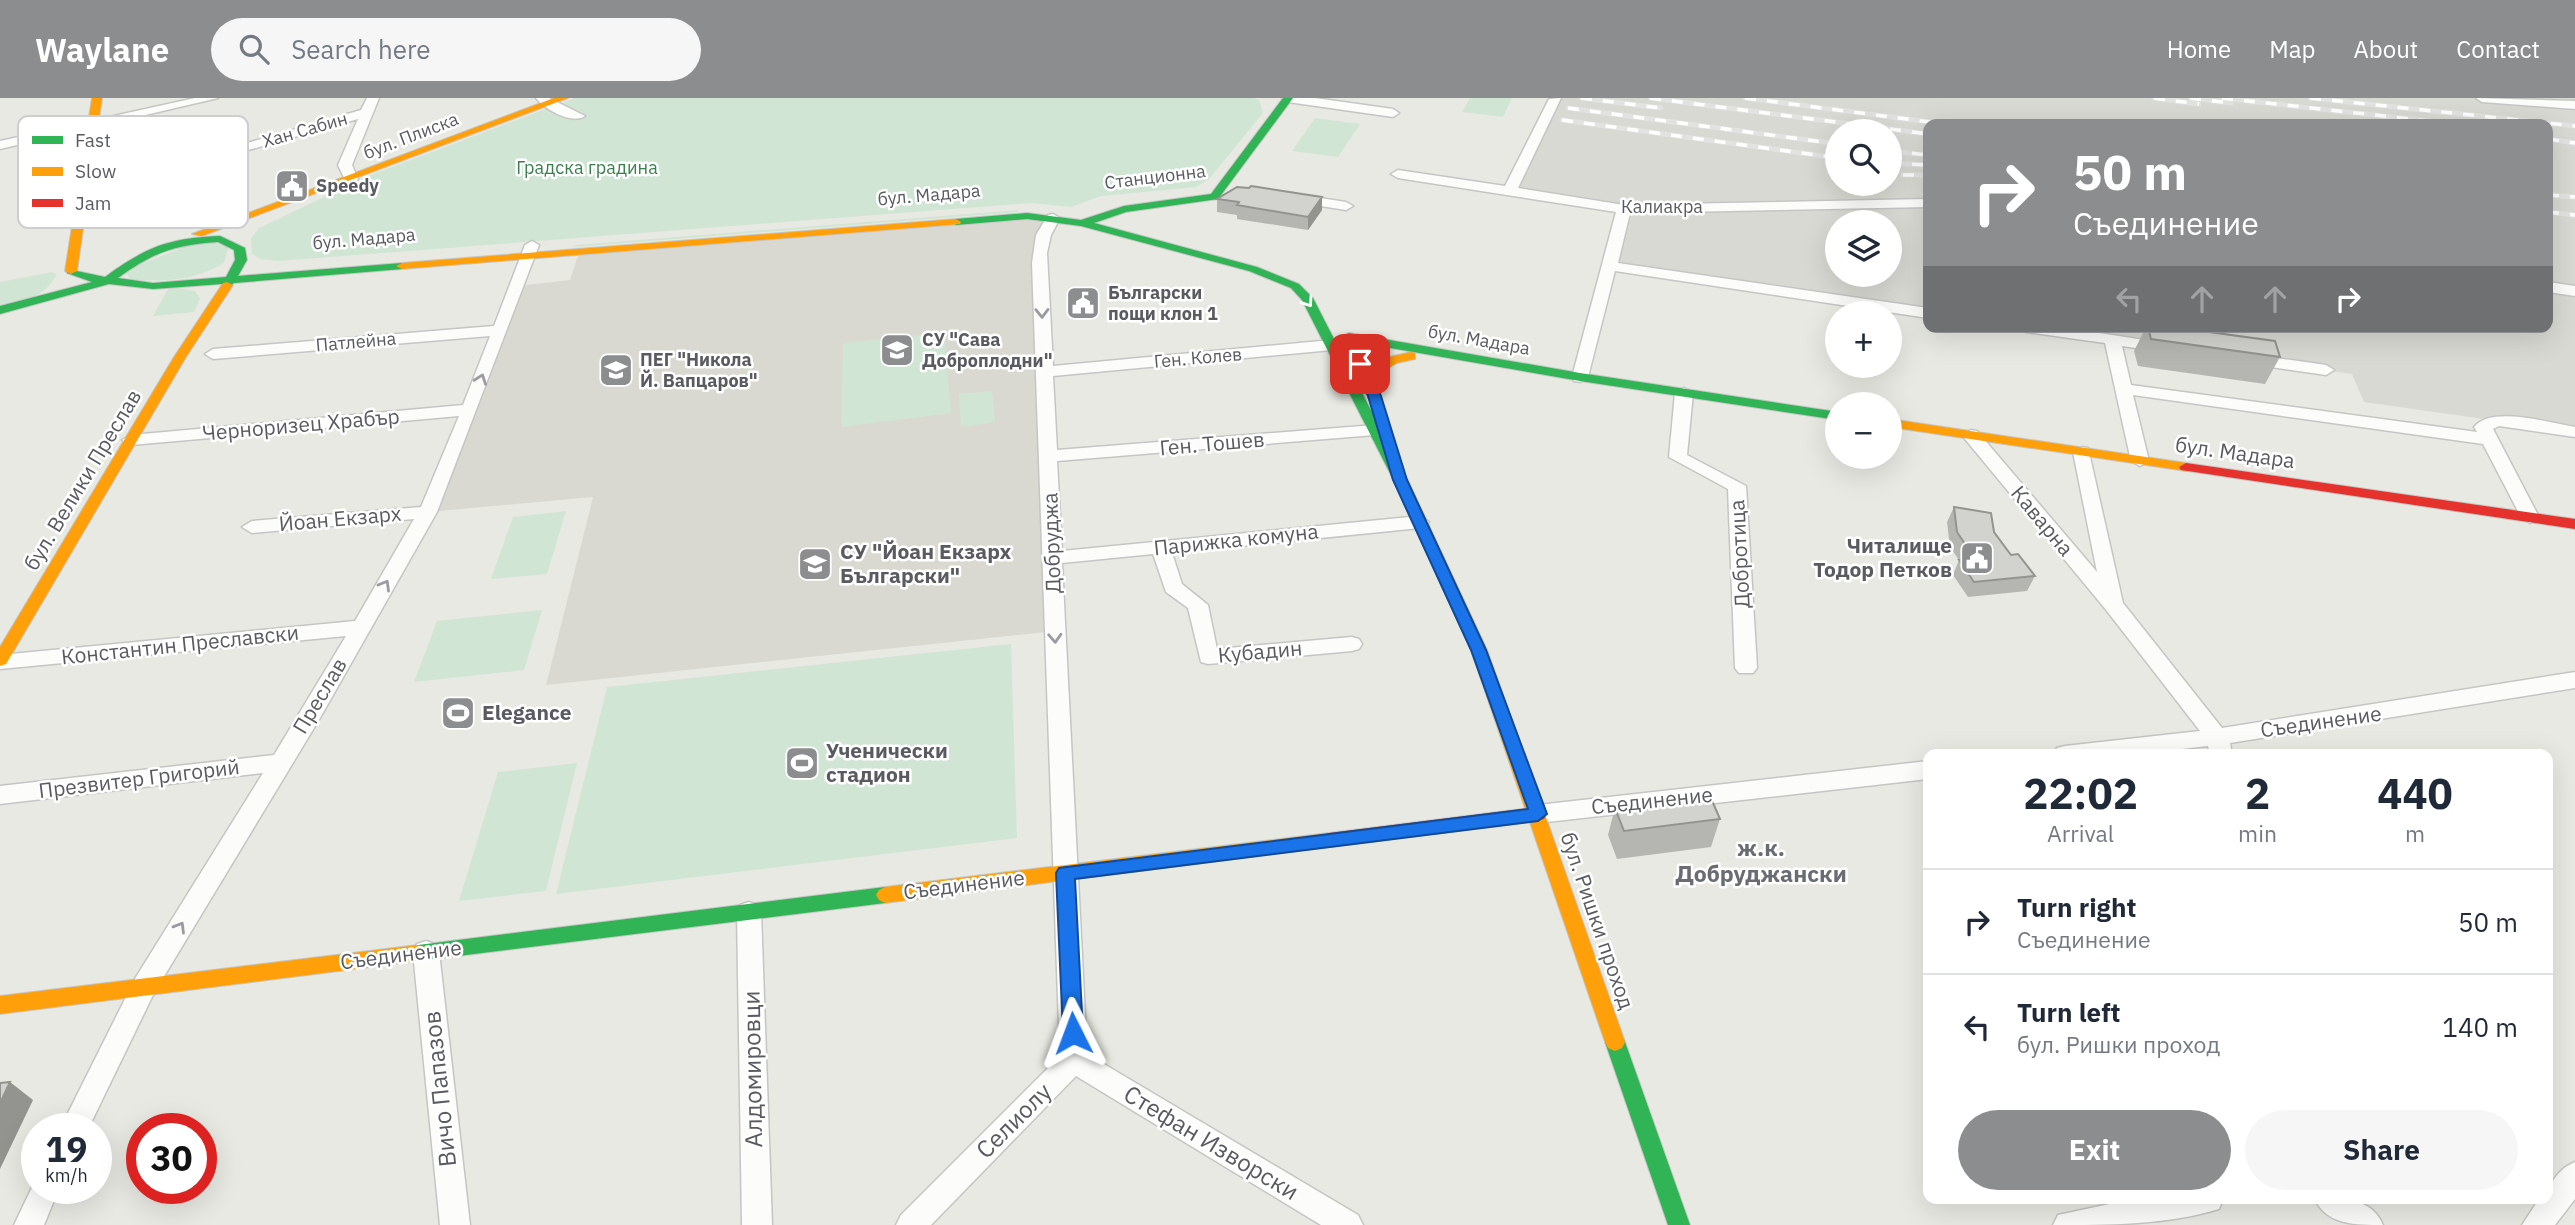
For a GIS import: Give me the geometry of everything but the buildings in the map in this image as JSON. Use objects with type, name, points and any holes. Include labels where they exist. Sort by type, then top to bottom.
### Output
[{"type":"main road","points":[[96,116],[97,98]]},
{"type":"main road","name":"Станционна","points":[[1099,217],[1124,209],[1206,200],[1229,188],[1288,98]]},
{"type":"main road","name":"бул. Плиска","points":[[248,216],[351,179],[551,100]]},
{"type":"main road","name":"бул. Плиска","points":[[191,282],[230,266],[256,225],[351,179]]},
{"type":"main road","name":"Станционна","points":[[1053,218],[1077,217],[1116,199],[1229,188]]},
{"type":"main road","name":"бул. Мадара","points":[[191,282],[1010,208],[1077,217],[1099,217],[1283,268],[1320,289]]},
{"type":"main road","name":"бул. Мадара","points":[[170,244],[209,238],[264,267],[1007,216],[1053,218]]},
{"type":"main road","name":"бул. Мадара","points":[[1077,217],[1275,276],[1295,286],[1340,341],[1411,356],[1580,377]]},
{"type":"main road","points":[[29,304],[54,289],[71,271],[76,228]]},
{"type":"main road","points":[[88,255],[90,228]]},
{"type":"main road","name":"бул. Плиска","points":[[170,244],[215,228]]},
{"type":"main road","points":[[0,312],[77,292],[170,244]]},
{"type":"main road","name":"бул. Велики Преслав","points":[[0,661],[180,357],[231,278],[238,252]]},
{"type":"main road","points":[[71,271],[83,277],[114,275],[159,286]]},
{"type":"main road","points":[[0,312],[191,282]]},
{"type":"main road","name":"бул. Велики Преслав","points":[[159,286],[199,288],[206,297],[180,357]]},
{"type":"main road","points":[[1339,317],[1340,341]]},
{"type":"main road","name":"бул. Мадара","points":[[1340,341],[1825,414]]},
{"type":"main road","name":"бул. Ришки проход","points":[[1340,341],[1374,396],[1400,480]]},
{"type":"main road","name":"бул. Ришки проход","points":[[1340,341],[1375,430],[1479,650],[1679,1225]]},
{"type":"main road","points":[[1374,396],[1377,369],[1393,360],[1411,356]]},
{"type":"main road","name":"бул. Мадара","points":[[1902,425],[2575,523]]},
{"type":"main road","name":"Съединение","points":[[0,1005],[1538,814]]},
{"type":"street","points":[[124,116],[212,98]]},
{"type":"street","points":[[351,179],[346,173],[345,165],[373,98]]},
{"type":"street","name":"Станционна","points":[[1288,98],[1393,113]]},
{"type":"street","points":[[2482,98],[2575,105]]},
{"type":"street","points":[[1510,191],[1555,99]]},
{"type":"street","points":[[551,100],[578,116]]},
{"type":"street","name":"Хан Сабин","points":[[248,146],[366,113]]},
{"type":"street","points":[[0,158],[4,144]]},
{"type":"street","name":"Калиакра","points":[[1398,174],[1624,209],[1923,203]]},
{"type":"street","points":[[1273,195],[1346,206]]},
{"type":"street","points":[[1580,377],[1624,209]]},
{"type":"street","name":"Добруджа","points":[[1053,218],[1043,231],[1040,244],[1043,372],[1049,456],[1066,873]]},
{"type":"street","name":"Преслав","points":[[82,1113],[145,985],[312,712],[428,512],[470,410],[530,250]]},
{"type":"street","points":[[1609,266],[1923,312]]},
{"type":"street","points":[[2553,288],[2575,291]]},
{"type":"street","name":"Патлейна","points":[[213,354],[499,330]]},
{"type":"street","points":[[2066,333],[2179,349]]},
{"type":"street","points":[[2112,340],[2140,461]]},
{"type":"street","name":"Ген. Колев","points":[[1043,372],[1340,341]]},
{"type":"street","points":[[2232,357],[2326,370]]},
{"type":"street","points":[[2124,389],[2488,439]]},
{"type":"street","name":"Добротица","points":[[1684,393],[1678,457],[1737,486],[1746,668]]},
{"type":"street","name":"Черноризец Храбър","points":[[131,440],[470,410]]},
{"type":"street","points":[[2530,517],[2483,427],[2496,420],[2575,432]]},
{"type":"street","name":"Ген. Тошев","points":[[1049,456],[1375,430]]},
{"type":"street","name":"Каварна","points":[[1971,435],[2114,606],[2219,746]]},
{"type":"street","name":"Каварна","points":[[2082,452],[2114,606]]},
{"type":"street","name":"Йоан Екзарх","points":[[252,527],[428,512]]},
{"type":"street","name":"Парижка комуна","points":[[1052,558],[1420,522]]},
{"type":"street","name":"Кубадин","points":[[1161,548],[1172,587],[1198,605],[1208,657],[1352,644]]},
{"type":"street","name":"Константин Преславски","points":[[0,661],[361,627]]},
{"type":"street","name":"Съединение","points":[[2162,749],[2219,746],[2575,680]]},
{"type":"street","name":"Презвитер Григорий","points":[[0,795],[279,763]]},
{"type":"street","name":"Съединение","points":[[1538,814],[1923,771]]},
{"type":"street","points":[[1066,873],[1074,1060]]},
{"type":"street","name":"Алдомировци","points":[[749,912],[757,1225]]},
{"type":"street","name":"Вичо Папазов","points":[[426,953],[455,1225]]},
{"type":"street","name":"Селиолу","points":[[911,1225],[1074,1060]]},
{"type":"street","name":"Стефан Изворски","points":[[1074,1060],[1348,1225]]},
{"type":"street","points":[[2537,1225],[2575,1176]]},
{"type":"street","points":[[29,1225],[38,1204]]},
{"type":"street","points":[[2068,1225],[2181,1204]]},
{"type":"street","points":[[2336,1204],[2368,1225]]},
{"type":"shaded area","points":[[1556,98],[2575,98],[2575,432],[2364,402],[2352,374],[2068,333],[2553,333],[2553,119],[1923,119],[1923,312],[1902,309],[1902,301],[1847,301],[1609,266],[1624,209],[1510,191]]},
{"type":"shaded area","points":[[1053,218],[1043,231],[1055,631],[546,685],[593,497],[428,512],[517,286],[570,280],[580,250]]},
{"type":"green space","name":"Градска градина","points":[[575,98],[1254,98],[1259,100],[1263,113],[1209,179],[1196,187],[1101,196],[1071,207],[1032,203],[278,261],[260,259],[252,254],[251,238],[259,228],[368,176]]},
{"type":"green space","points":[[1470,98],[1512,98],[1503,117],[1462,112]]},
{"type":"green space","points":[[1315,118],[1360,124],[1338,157],[1292,151]]},
{"type":"green space","points":[[1018,210],[1017,212],[574,247],[576,245]]},
{"type":"green space","points":[[200,241],[229,246],[224,263],[191,277],[179,279],[130,279],[127,274],[130,268]]},
{"type":"green space","points":[[51,272],[57,274],[40,293],[0,307],[0,282]]},
{"type":"green space","points":[[168,289],[195,291],[200,299],[194,312],[153,316]]},
{"type":"green space","points":[[944,333],[951,413],[841,427],[843,343]]},
{"type":"green space","points":[[992,391],[995,422],[961,427],[959,394]]},
{"type":"green space","points":[[566,511],[547,574],[491,579],[513,517]]},
{"type":"green space","points":[[542,610],[524,670],[414,682],[437,621]]},
{"type":"green space","name":"Ученически стадион","points":[[1011,644],[1017,838],[556,894],[607,687]]},
{"type":"green space","points":[[577,763],[546,891],[459,901],[498,772]]},
{"type":"railway","points":[[1581,98],[1661,108]]},
{"type":"railway","points":[[1650,98],[1923,133]]},
{"type":"railway","points":[[1745,98],[1923,121]]},
{"type":"railway","points":[[2154,98],[2199,104]]},
{"type":"railway","points":[[2190,98],[2231,103]]},
{"type":"railway","points":[[2222,98],[2410,119]]},
{"type":"railway","points":[[2310,98],[2509,119]]},
{"type":"railway","points":[[1568,108],[1825,142]]},
{"type":"railway","points":[[1562,120],[1825,156]]},
{"type":"railway","points":[[2553,124],[2575,126]]},
{"type":"railway","points":[[2553,140],[2575,143]]},
{"type":"railway","points":[[1902,152],[1923,154]]},
{"type":"railway","points":[[1902,164],[1923,165]]},
{"type":"railway","points":[[1903,175],[1923,175]]},
{"type":"railway","points":[[2553,195],[2575,197]]},
{"type":"railway","points":[[2553,213],[2575,215]]},
{"type":"traffic: fast","points":[[1082,223],[1124,209],[1214,197],[1288,98]]},
{"type":"traffic: fast","points":[[956,222],[1027,216],[1082,223],[1253,269],[1295,286],[1307,298],[1402,483]]},
{"type":"traffic: fast","points":[[0,310],[105,282],[138,258],[182,241],[220,239],[239,248],[241,260],[227,285]]},
{"type":"traffic: fast","points":[[71,271],[94,279],[153,286],[402,266]]},
{"type":"traffic: fast","points":[[1332,345],[1349,337],[1580,377],[1825,414]]},
{"type":"traffic: fast","points":[[418,953],[885,895]]},
{"type":"traffic: fast","points":[[1615,1042],[1679,1225]]},
{"type":"traffic: slow","points":[[95,116],[97,98]]},
{"type":"traffic: slow","points":[[248,215],[563,98]]},
{"type":"traffic: slow","points":[[402,266],[956,222]]},
{"type":"traffic: slow","points":[[71,271],[77,228]]},
{"type":"traffic: slow","points":[[198,234],[214,228]]},
{"type":"traffic: slow","points":[[0,660],[180,357],[227,285]]},
{"type":"traffic: slow","points":[[1374,396],[1377,369],[1393,360],[1411,356]]},
{"type":"traffic: slow","points":[[1902,425],[2186,467]]},
{"type":"traffic: slow","points":[[1402,483],[1479,650],[1615,1042]]},
{"type":"traffic: slow","points":[[885,895],[1329,840]]},
{"type":"traffic: slow","points":[[0,1005],[418,953]]},
{"type":"traffic: jam","points":[[2186,467],[2575,524]]},
{"type":"traffic: jam","points":[[1329,840],[1538,814]]},
{"type":"place","name":"Speedy","points":[[292,186]]},
{"type":"place","name":"Български пощи клон 1","points":[[1083,303]]},
{"type":"place","name":"СУ \"Сава Доброплодни\"","points":[[897,350]]},
{"type":"place","name":"ПЕГ \"Никола Й. Вапцаров\"","points":[[616,370]]},
{"type":"place","name":"Читалище Тодор Петков","points":[[1977,558]]},
{"type":"place","name":"СУ \"Йоан Екзарх Български\"","points":[[815,564]]},
{"type":"place","name":"Elegance","points":[[458,713]]},
{"type":"place","name":"Ученически стадион","points":[[802,763]]},
{"type":"district","name":"ж.к. Добруджански","points":[[1761,861]]},
{"type":"route","points":[[1073,1033],[1066,873],[1538,814],[1479,650],[1400,480],[1374,396],[1360,364]]}]
